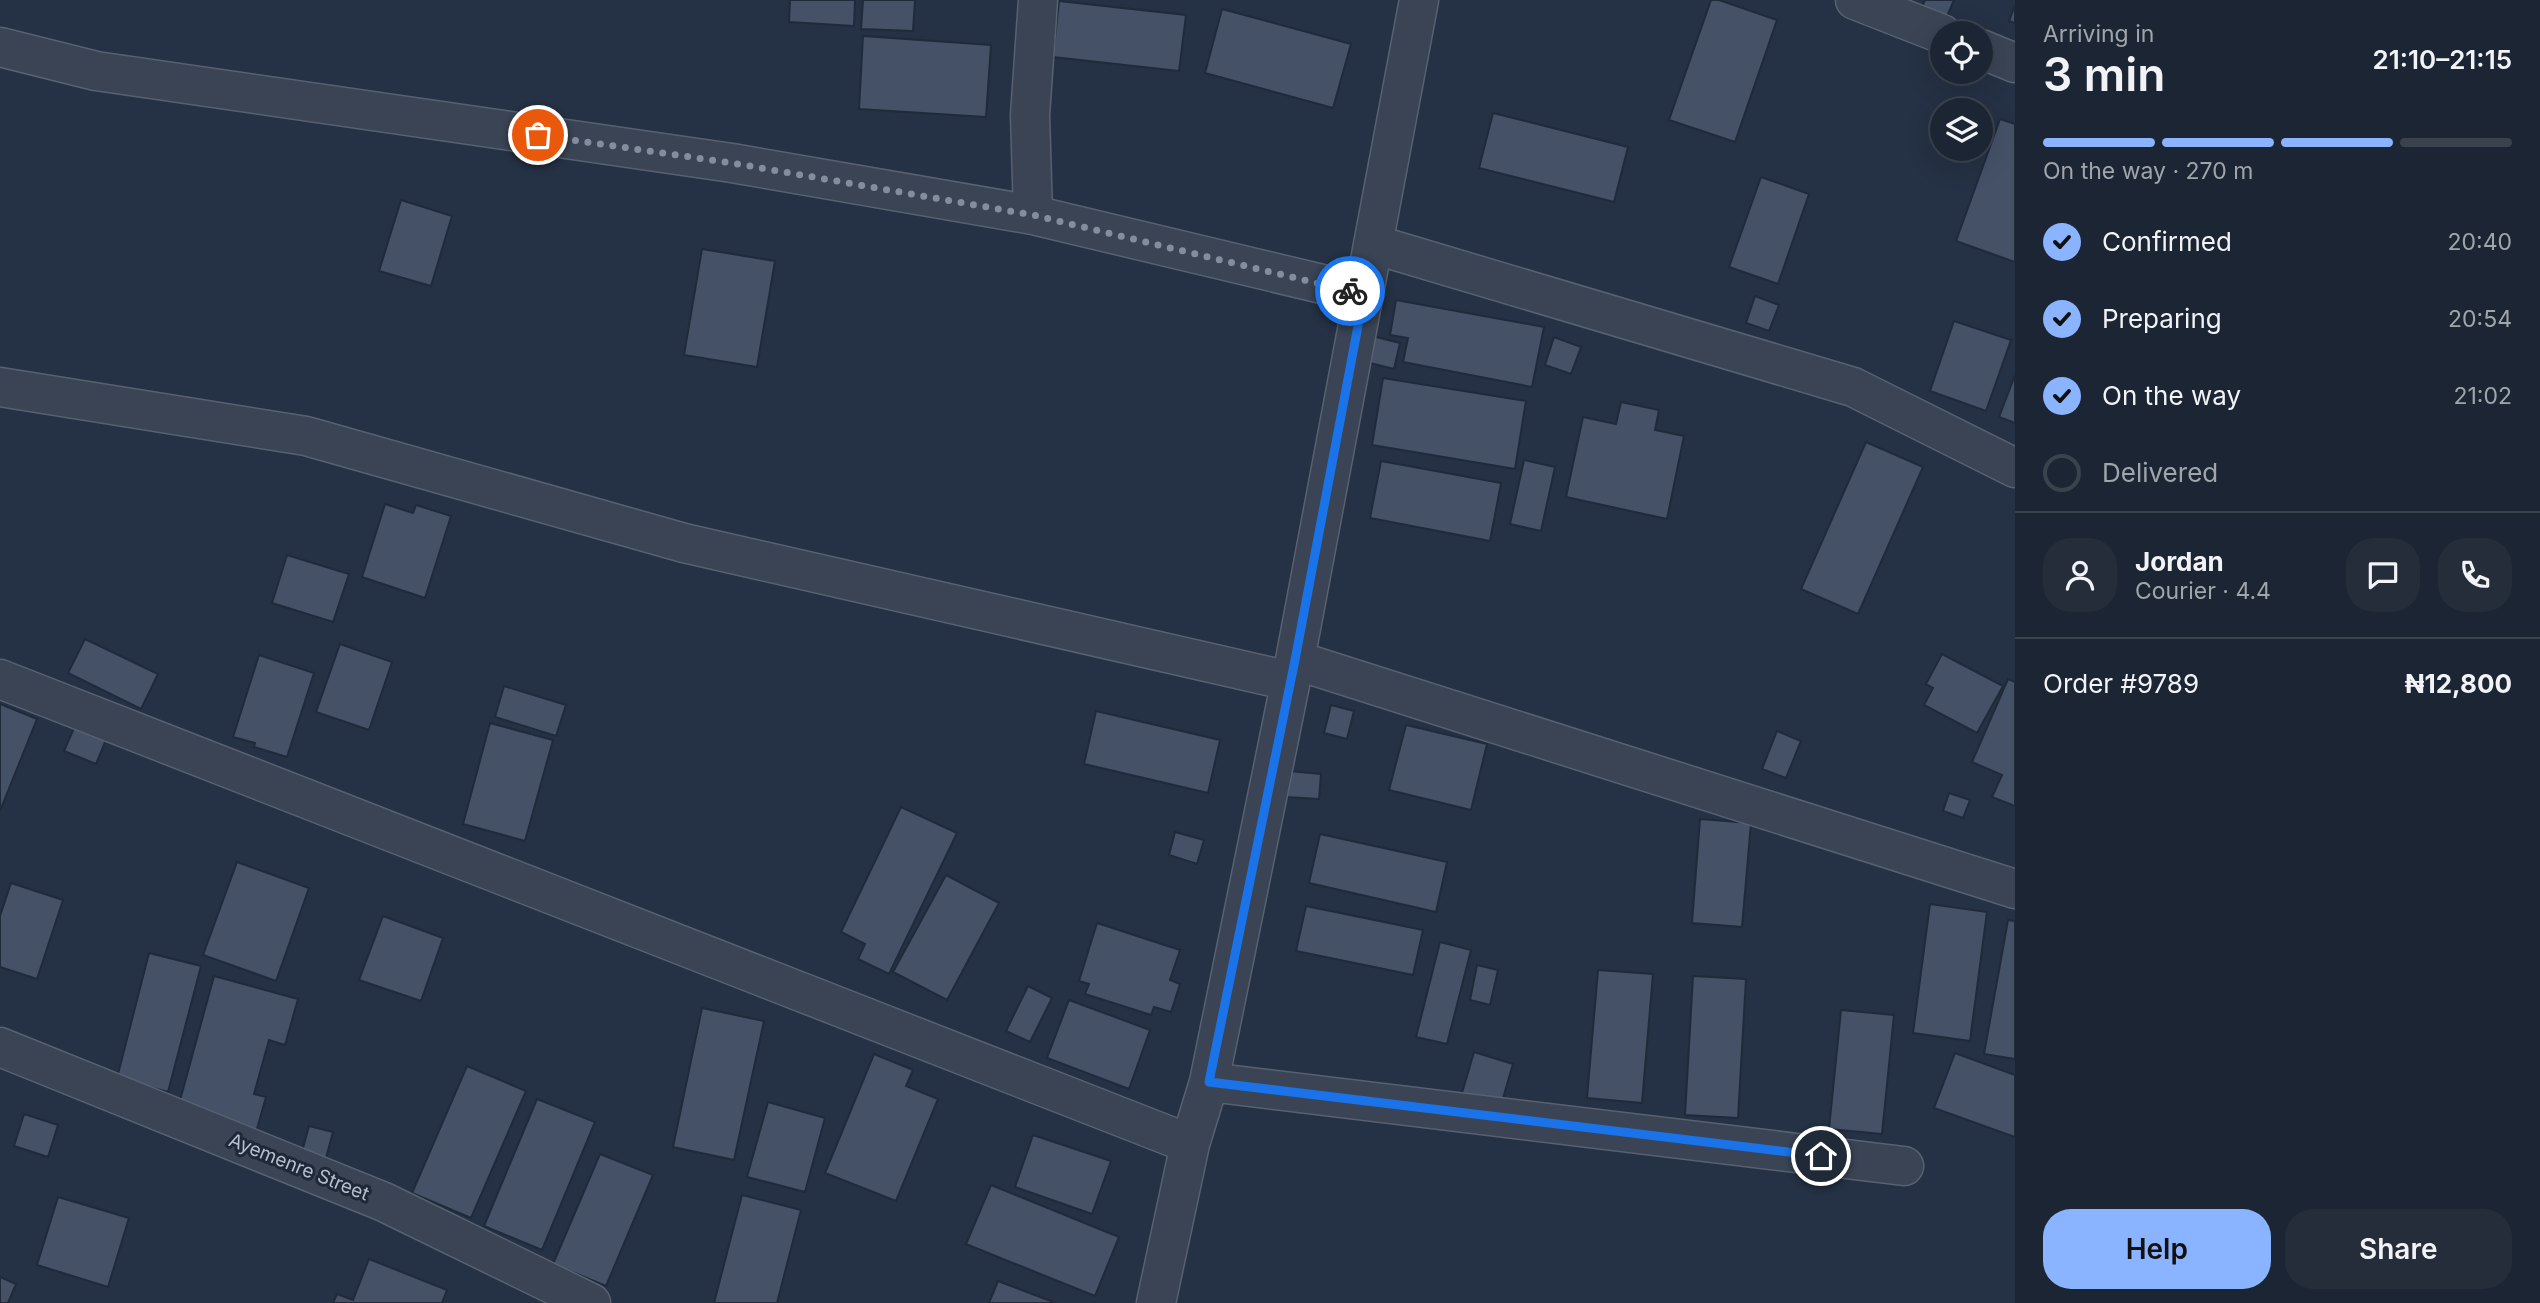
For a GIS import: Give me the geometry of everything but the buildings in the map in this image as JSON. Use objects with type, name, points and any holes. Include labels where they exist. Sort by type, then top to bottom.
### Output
[{"type":"street","points":[[1033,215],[1030,115],[1038,0]]},
{"type":"street","points":[[1156,1303],[1191,1144],[1209,1082],[1293,671],[1419,0]]},
{"type":"street","points":[[1855,0],[1930,29]]},
{"type":"street","points":[[0,47],[96,71],[732,163],[1033,215],[1364,294]]},
{"type":"street","points":[[1993,54],[2015,63]]},
{"type":"street","points":[[1373,244],[1853,387],[2015,468]]},
{"type":"street","points":[[0,387],[306,436],[684,543],[1293,671],[2015,889]]},
{"type":"street","points":[[0,679],[1191,1144]]},
{"type":"street","name":"Ayemenre Street","points":[[0,1047],[384,1202],[591,1303]]},
{"type":"street","points":[[1209,1082],[1904,1166]]},
{"type":"way so far","points":[[538,135],[732,163],[1033,215],[1350,291]]},
{"type":"route","points":[[1350,291],[1364,294],[1295,660],[1209,1082],[1821,1156]]}]
